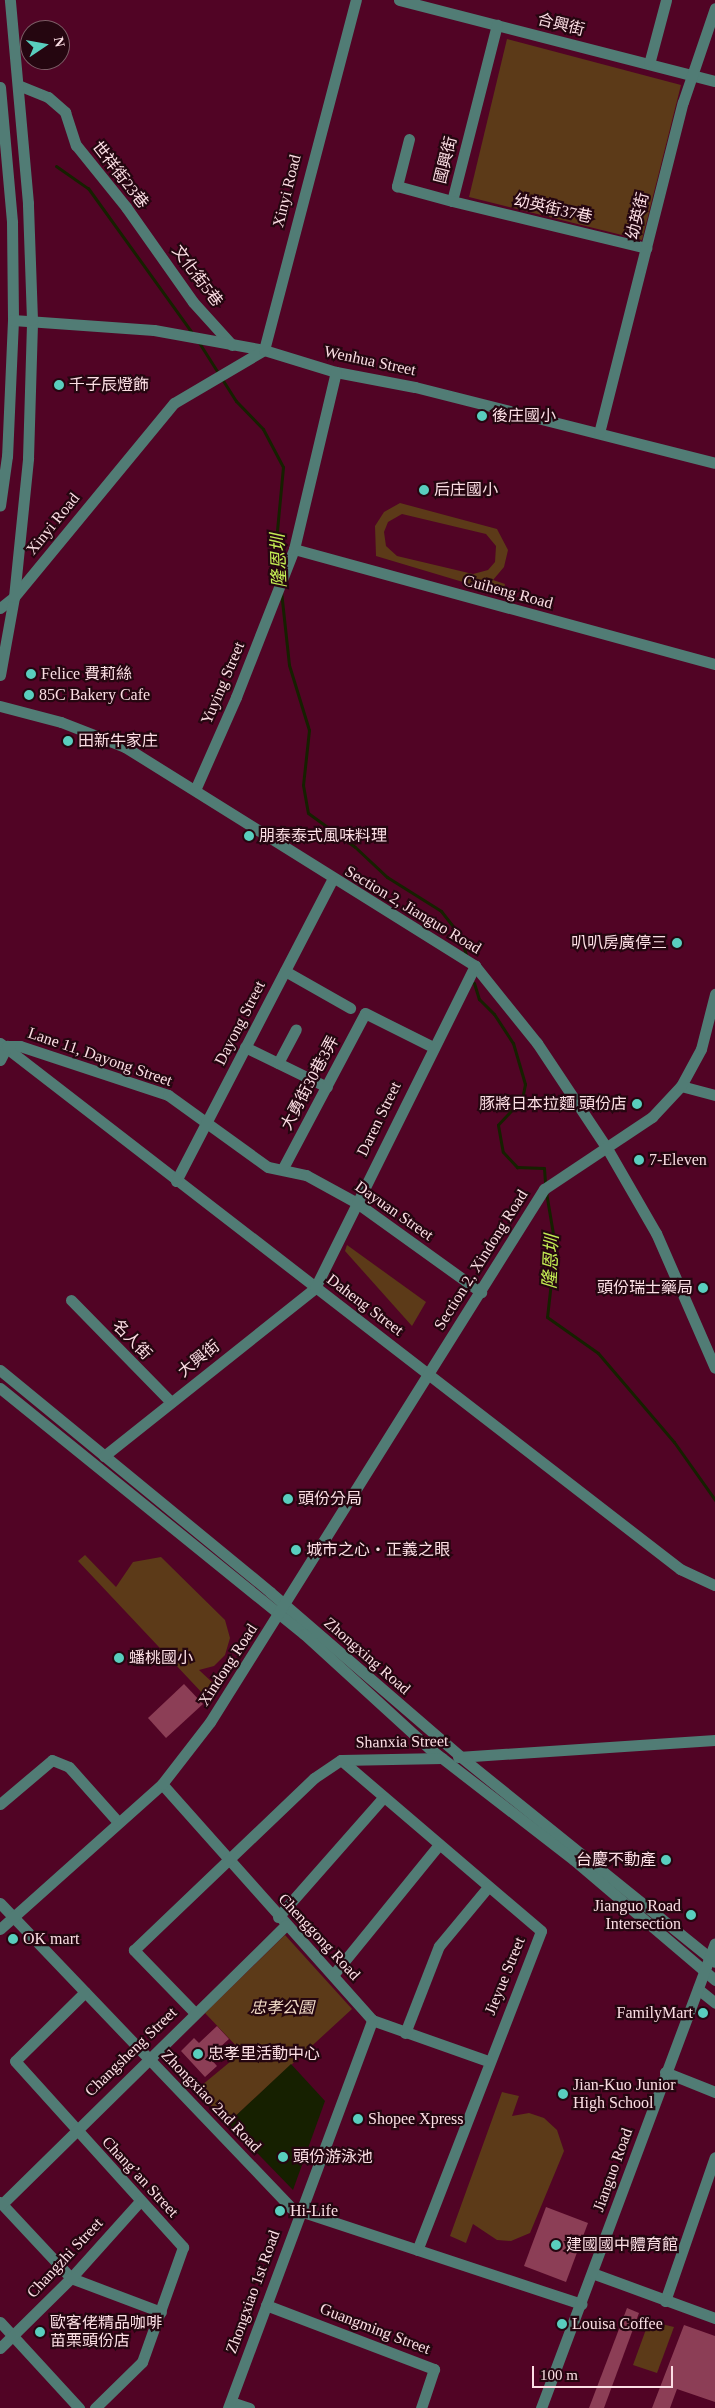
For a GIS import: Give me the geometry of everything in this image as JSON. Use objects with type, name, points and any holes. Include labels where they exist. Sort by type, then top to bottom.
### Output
[{"type":"street","points":[[0,675],[14,597],[28,458],[32,320],[28,203],[10,0]]},
{"type":"street","name":"Xinyi Road","points":[[0,608],[14,597],[146,433],[174,403],[264,350],[356,0]]},
{"type":"street","name":"合興街","points":[[399,0],[715,81]]},
{"type":"street","points":[[649,64],[666,0]]},
{"type":"street","name":"幼英街","points":[[598,433],[692,75],[714,15]]},
{"type":"street","name":"國興街","points":[[409,140],[397,186],[452,201],[497,25]]},
{"type":"street","name":"世祥街23巷","points":[[18,85],[48,97],[65,112],[76,145],[139,225]]},
{"type":"street","points":[[0,87],[12,222],[13,320],[12,375],[0,506]]},
{"type":"street","name":"幼英街37巷","points":[[452,201],[646,248]]},
{"type":"street","name":"文化街5巷","points":[[139,225],[193,302],[232,345]]},
{"type":"street","name":"Wenhua Street","points":[[13,320],[32,320],[186,336],[264,350],[336,372],[415,387],[715,463]]},
{"type":"street","name":"Yuying Street","points":[[195,790],[294,549],[336,372]]},
{"type":"street","name":"Cuiheng Road","points":[[294,549],[715,664]]},
{"type":"street","name":"Section 2, Jianguo Road","points":[[0,706],[61,722],[124,747],[195,790],[332,880],[476,966],[537,1043],[608,1150],[656,1233],[715,1368]]},
{"type":"street","name":"Dayong Street","points":[[176,1181],[332,880]]},
{"type":"street","name":"Daren Street","points":[[315,1288],[433,1047],[476,966]]},
{"type":"street","points":[[285,971],[350,1008]]},
{"type":"street","name":"Section 2, Xindong Road","points":[[428,1374],[546,1188],[608,1150],[652,1117],[681,1086],[701,1049],[715,994]]},
{"type":"street","name":"大勇街30巷3弄","points":[[283,1168],[365,1013],[433,1047]]},
{"type":"street","points":[[278,1064],[296,1028]]},
{"type":"street","points":[[0,1060],[3,1045]]},
{"type":"street","name":"Lane 11, Dayong Street","points":[[3,1045],[20,1046],[168,1095],[208,1120],[268,1168],[283,1168]]},
{"type":"street","name":"Daheng Street","points":[[3,1045],[176,1181],[680,1569],[715,1586]]},
{"type":"street","points":[[246,1047],[327,1087]]},
{"type":"street","points":[[681,1086],[715,1095]]},
{"type":"street","name":"Dayuan Street","points":[[283,1168],[306,1175],[357,1203],[481,1292]]},
{"type":"street","name":"大興街","points":[[104,1456],[315,1288]]},
{"type":"street","name":"名人街","points":[[71,1300],[171,1402]]},
{"type":"street","name":"Zhongxing Road","points":[[0,1370],[104,1456],[283,1611],[441,1758],[574,1860],[715,1980]]},
{"type":"street","name":"Xindong Road","points":[[0,1929],[162,1784],[210,1722],[283,1611],[428,1374]]},
{"type":"street","name":"Zhongxing Road","points":[[0,1388],[283,1611],[460,1757],[712,1960]]},
{"type":"street","name":"Shanxia Street","points":[[195,2012],[134,1950],[314,1778],[341,1760],[460,1757],[715,1740]]},
{"type":"street","points":[[0,1804],[52,1760],[69,1767],[118,1822]]},
{"type":"street","name":"Jieyue Street","points":[[341,1760],[438,1846],[541,1931],[488,2061],[417,2250]]},
{"type":"street","name":"Chenggong Road","points":[[162,1784],[372,2020],[488,2061]]},
{"type":"street","name":"Changsheng Street","points":[[1,2203],[149,2059],[282,1921],[382,1798]]},
{"type":"street","points":[[333,1975],[438,1846]]},
{"type":"street","points":[[405,2033],[439,1946],[488,1887]]},
{"type":"street","name":"Zhongxiao 2nd Road","points":[[0,1904],[291,2208],[582,2304]]},
{"type":"street","name":"Jianguo Road","points":[[542,2408],[582,2304],[665,2072],[704,1971],[712,1960],[715,1943]]},
{"type":"street","points":[[698,1990],[715,2003]]},
{"type":"street","name":"Chang’an Street","points":[[85,1992],[15,2061],[74,2131],[183,2247],[142,2362],[95,2408]]},
{"type":"street","name":"Zhongxiao 1st Road","points":[[230,2405],[372,2020]]},
{"type":"street","points":[[665,2072],[715,2092]]},
{"type":"street","points":[[665,2301],[715,2157]]},
{"type":"street","name":"Changzhi Street","points":[[0,2348],[71,2278],[140,2201]]},
{"type":"street","points":[[1,2203],[71,2278],[161,2312]]},
{"type":"street","points":[[592,2273],[715,2318]]},
{"type":"street","name":"Guangming Street","points":[[266,2306],[434,2369],[422,2408]]},
{"type":"street","points":[[0,2322],[79,2408]]},
{"type":"street","points":[[230,2405],[249,2408]]},
{"type":"green space","points":[[507,39],[681,85],[642,240],[469,197]]},
{"type":"green space","points":[[400,503],[497,529],[508,550],[504,567],[493,580],[505,584],[503,594],[376,556],[375,526],[384,512]],"holes":[[[402,514],[486,534],[496,546],[495,562],[488,570],[473,574],[397,556],[386,546],[384,532],[388,522]]]},
{"type":"green space","points":[[347,1245],[426,1302],[412,1326],[345,1251]]},
{"type":"green space","points":[[85,1555],[116,1587],[133,1562],[161,1557],[225,1620],[230,1638],[225,1655],[214,1666],[199,1670],[213,1683],[205,1696],[78,1561]]},
{"type":"green space","name":"忠孝公園","points":[[285,1935],[352,2009],[228,2123],[196,2090],[242,2052],[205,2013]]},
{"type":"green space","points":[[502,2092],[519,2096],[512,2116],[529,2113],[544,2118],[557,2130],[564,2151],[530,2233],[511,2241],[497,2240],[473,2224],[466,2243],[450,2236]]},
{"type":"green space","points":[[649,2321],[674,2327],[657,2373],[633,2365]]},
{"type":"shaded area","name":"頭份游泳池","points":[[291,2064],[325,2101],[293,2190],[228,2123]]},
{"type":"building","points":[[184,1684],[203,1704],[166,1738],[148,1718]]},
{"type":"building","name":"忠孝里活動中心","points":[[217,2026],[229,2039],[209,2057],[217,2066],[205,2077],[181,2051],[194,2038],[199,2043]]},
{"type":"building","name":"建國國中體育館","points":[[546,2207],[588,2223],[566,2282],[524,2266]]},
{"type":"building","points":[[627,2308],[639,2313],[604,2408],[589,2408]]},
{"type":"building","points":[[684,2325],[715,2336],[715,2402],[677,2389],[670,2408],[652,2408]]},
{"type":"waterway","name":"隆恩圳","points":[[56,166],[88,188],[193,334]]},
{"type":"waterway","name":"隆恩圳","points":[[198,341],[236,401],[263,429],[283,467],[275,552],[279,575]]},
{"type":"waterway","name":"隆恩圳","points":[[281,591],[289,665],[309,730],[303,785],[308,813],[355,847],[387,877],[441,911],[460,935],[466,955]]},
{"type":"waterway","name":"隆恩圳","points":[[474,983],[479,999],[494,1014],[513,1043],[525,1084],[522,1099],[498,1125],[503,1152],[517,1167],[544,1168],[545,1183]]},
{"type":"waterway","name":"隆恩圳","points":[[546,1192],[555,1246],[547,1317],[598,1353],[674,1442],[715,1500]]},
{"type":"place","name":"千子辰燈飾","points":[[59,385]]},
{"type":"place","name":"後庄國小","points":[[482,416]]},
{"type":"place","name":"后庄國小","points":[[424,490]]},
{"type":"place","name":"Felice 費莉絲","points":[[31,674]]},
{"type":"place","name":"85C Bakery Cafe","points":[[29,695]]},
{"type":"place","name":"田新牛家庄","points":[[68,741]]},
{"type":"place","name":"朋泰泰式風味料理","points":[[249,836]]},
{"type":"place","name":"叭叭房廣停三","points":[[677,943]]},
{"type":"place","name":"豚將日本拉麵 頭份店","points":[[637,1104]]},
{"type":"place","name":"7-Eleven","points":[[639,1160]]},
{"type":"place","name":"頭份瑞士藥局","points":[[703,1288]]},
{"type":"place","name":"頭份分局","points":[[288,1499]]},
{"type":"place","name":"城市之心‧正義之眼","points":[[296,1550]]},
{"type":"place","name":"蟠桃國小","points":[[119,1658]]},
{"type":"place","name":"台慶不動產","points":[[666,1860]]},
{"type":"place","name":"Jianguo Road Intersection","points":[[691,1915]]},
{"type":"place","name":"OK mart","points":[[13,1939]]},
{"type":"place","name":"FamilyMart","points":[[703,2013]]},
{"type":"place","name":"忠孝里活動中心","points":[[198,2054]]},
{"type":"place","name":"Jian-Kuo Junior High School","points":[[563,2094]]},
{"type":"place","name":"Shopee Xpress","points":[[358,2119]]},
{"type":"place","name":"頭份游泳池","points":[[283,2157]]},
{"type":"place","name":"Hi-Life","points":[[280,2211]]},
{"type":"place","name":"建國國中體育館","points":[[556,2245]]},
{"type":"place","name":"Louisa Coffee","points":[[562,2324]]},
{"type":"place","name":"歐客佬精品咖啡 苗栗頭份店","points":[[40,2332]]}]
